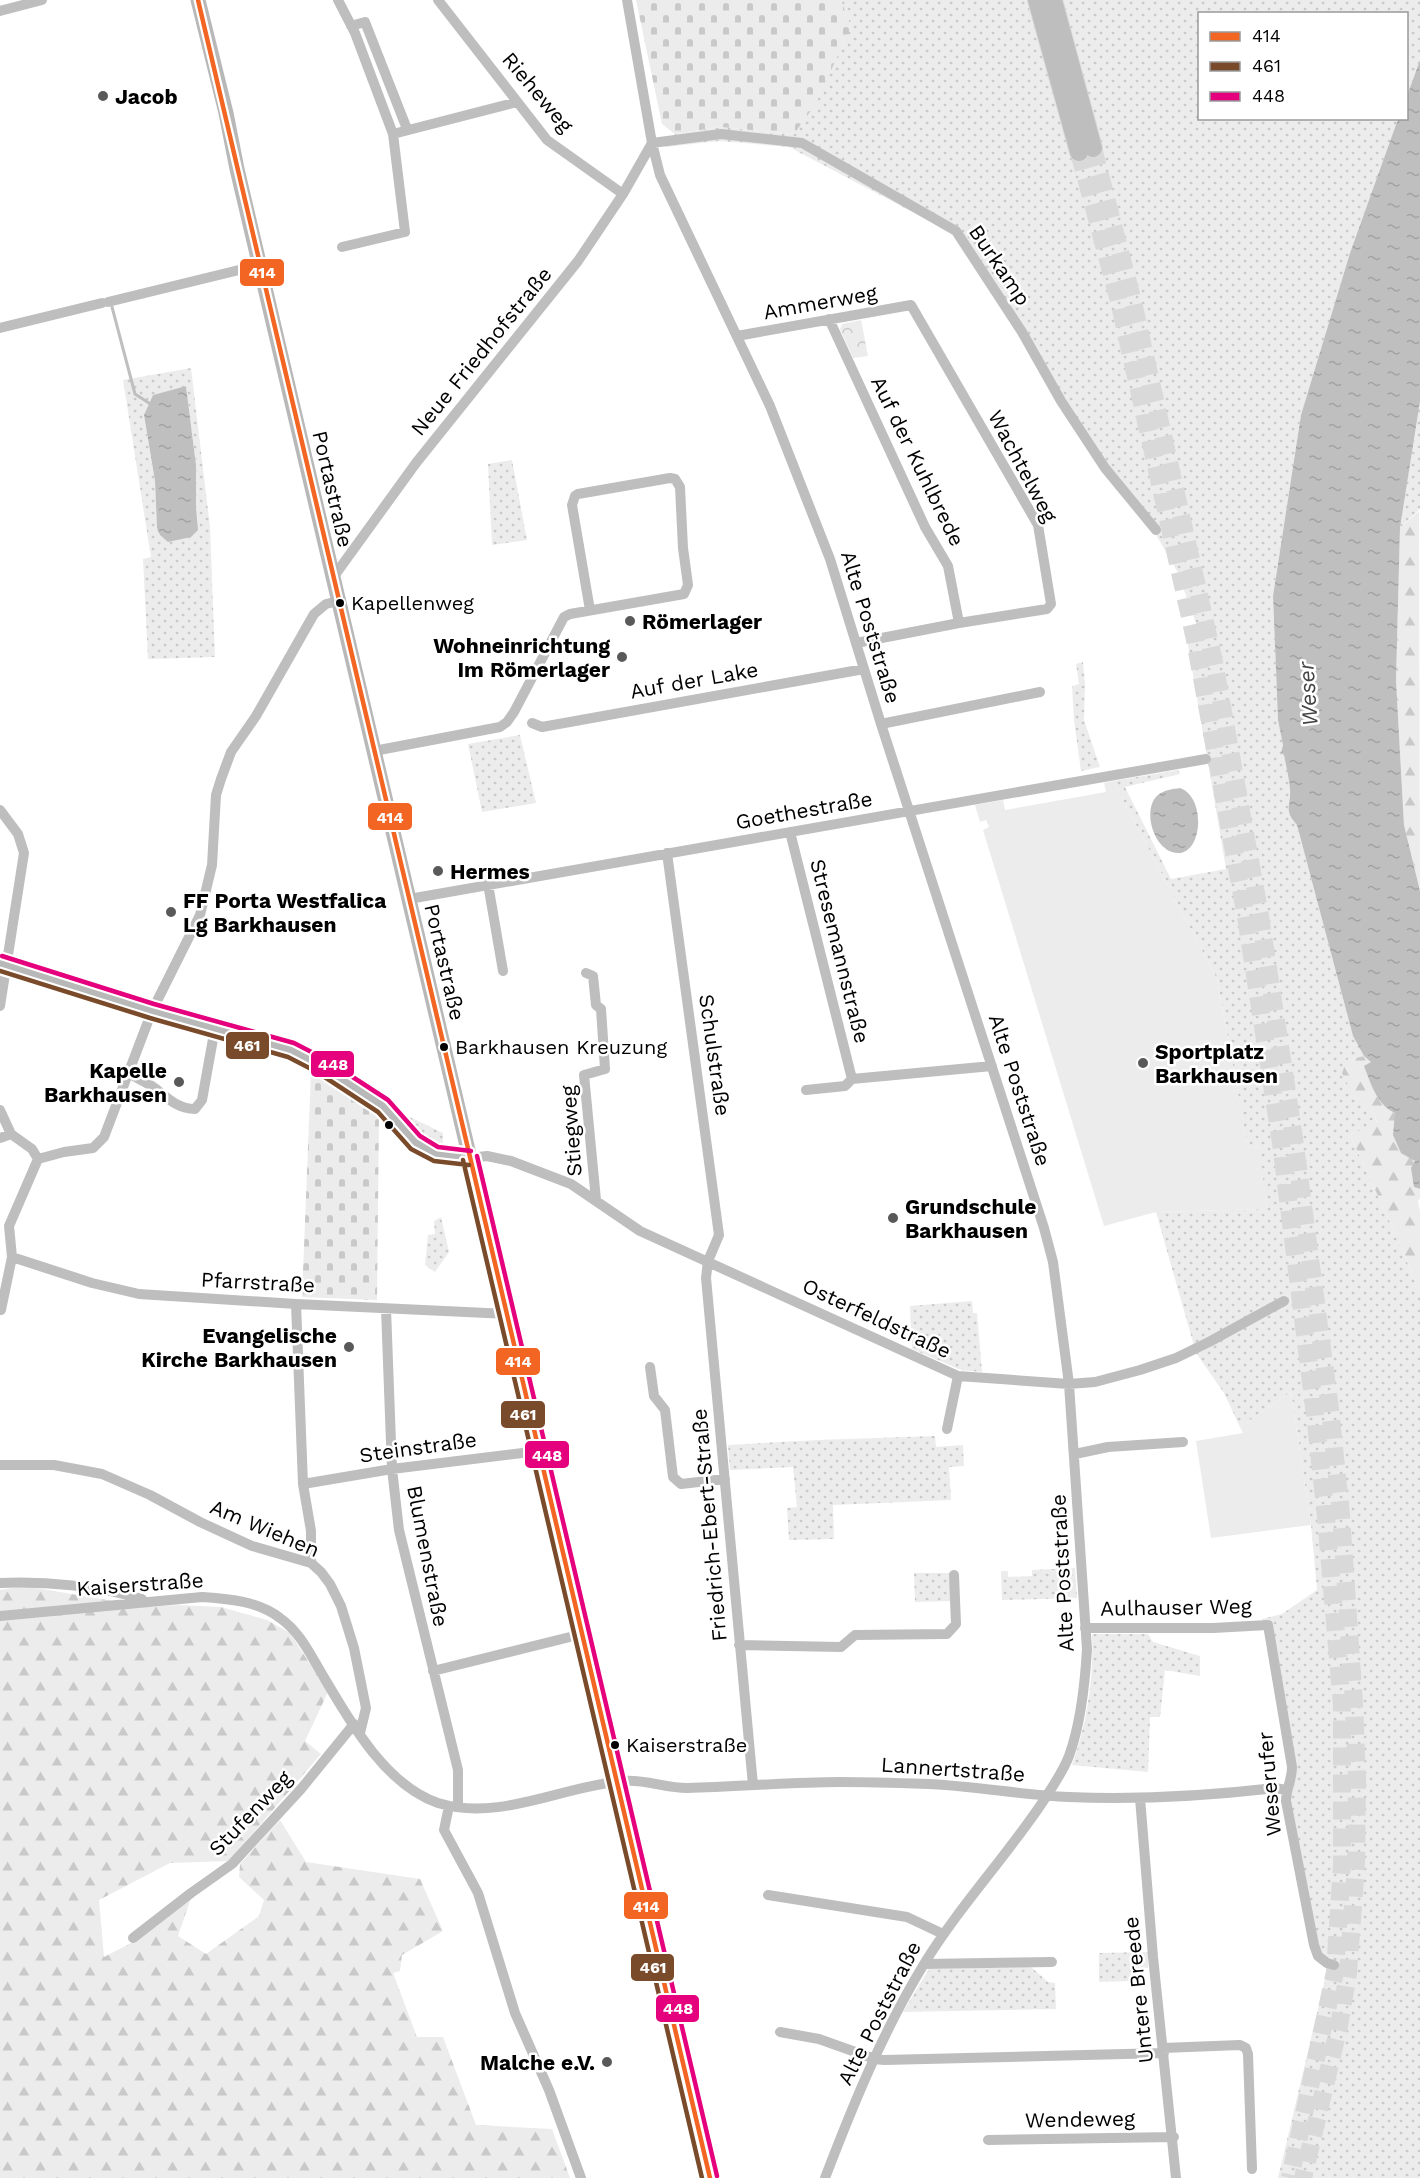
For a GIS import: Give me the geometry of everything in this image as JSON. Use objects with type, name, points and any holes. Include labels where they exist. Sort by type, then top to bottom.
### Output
[{"type":"highway","points":[[1037,0],[1086,150],[1053,0]]},
{"type":"main road","name":"Portastraße","points":[[198,0],[224,102],[237,169],[332,579],[508,1314],[710,2178]]},
{"type":"main road","points":[[3,964],[152,1011],[291,1050],[321,1065],[383,1106],[415,1142],[435,1154],[470,1158]]},
{"type":"street","points":[[0,11],[42,0]]},
{"type":"street","points":[[338,0],[351,26],[393,134],[405,232],[342,247]]},
{"type":"street","name":"Rieheweg","points":[[438,0],[547,140],[623,194]]},
{"type":"street","name":"Alte Poststraße","points":[[627,0],[652,143],[660,175],[770,406],[830,559],[1051,1250],[1069,1384],[1085,1628],[1085,1672],[1076,1732],[1068,1758],[1020,1836],[943,1934],[924,1964],[874,2059],[825,2178]]},
{"type":"street","points":[[351,26],[365,22],[407,129]]},
{"type":"street","points":[[393,134],[518,102]]},
{"type":"street","name":"Burkamp","points":[[652,143],[721,134],[802,143],[956,231],[1022,332],[1061,401],[1105,468],[1156,530]]},
{"type":"street","name":"Neue Friedhofstraße","points":[[332,579],[416,463],[578,261],[623,194],[652,143]]},
{"type":"street","points":[[0,328],[260,265]]},
{"type":"street","name":"Ammerweg","points":[[736,336],[911,305]]},
{"type":"street","name":"Wachtelweg","points":[[856,643],[1047,609],[1051,604],[1038,525],[911,305]]},
{"type":"street","name":"Auf der Kuhlbrede","points":[[829,320],[926,527],[948,566],[959,623]]},
{"type":"street","points":[[374,751],[500,727],[514,712],[564,617],[590,610],[684,594],[688,590],[680,487],[675,479],[670,478],[575,496],[572,505],[590,610]]},
{"type":"street","points":[[1,1310],[12,1257],[5,1226],[38,1159],[93,1148],[100,1144],[104,1137],[130,1074],[152,1011],[201,915],[212,865],[216,795],[231,752],[256,716],[314,614],[326,604],[338,601]]},
{"type":"street","name":"Auf der Lake","points":[[532,723],[542,727],[864,669]]},
{"type":"street","points":[[881,724],[1040,692]]},
{"type":"street","name":"Goethestraße","points":[[409,899],[1206,759]]},
{"type":"street","points":[[0,810],[18,834],[24,853],[3,964],[0,1006]]},
{"type":"street","name":"Stresemannstraße","points":[[789,832],[852,1079]]},
{"type":"street","name":"Schulstraße","points":[[668,854],[719,1234],[708,1261]]},
{"type":"street","points":[[488,884],[503,971]]},
{"type":"street","name":"Stiegweg","points":[[586,973],[593,976],[596,1005],[601,1010],[605,1069],[584,1075],[596,1200]]},
{"type":"street","points":[[130,1074],[153,1087],[164,1098],[186,1109],[195,1109],[202,1100],[215,1028]]},
{"type":"street","points":[[806,1090],[845,1086],[852,1079],[992,1066]]},
{"type":"street","points":[[0,1110],[5,1136],[32,1149],[38,1159]]},
{"type":"street","name":"Osterfeldstraße","points":[[470,1158],[487,1156],[511,1161],[571,1184],[640,1231],[958,1376],[1069,1384],[1095,1382],[1176,1358],[1284,1301]]},
{"type":"street","name":"Pfarrstraße","points":[[12,1257],[92,1283],[139,1294],[296,1305],[508,1314]]},
{"type":"street","name":"Friedrich-Ebert-Straße","points":[[708,1261],[706,1278],[753,1785]]},
{"type":"street","points":[[296,1305],[303,1484],[311,1531],[311,1563]]},
{"type":"street","name":"Blumenstraße","points":[[386,1309],[392,1469],[399,1530],[458,1770],[454,1807],[444,1830],[478,1893],[515,2013],[549,2090],[581,2178]]},
{"type":"street","points":[[650,1367],[654,1396],[665,1410],[673,1477],[681,1485],[725,1479]]},
{"type":"street","points":[[947,1429],[958,1376]]},
{"type":"street","points":[[1075,1454],[1108,1447],[1183,1442]]},
{"type":"street","name":"Steinstraße","points":[[303,1484],[392,1469],[539,1451]]},
{"type":"street","name":"Am Wiehen","points":[[0,1465],[54,1465],[102,1474],[150,1495],[252,1546],[311,1563],[330,1584],[341,1606],[354,1648],[366,1708],[357,1728]]},
{"type":"street","points":[[740,1645],[841,1647],[855,1635],[947,1634],[956,1624],[954,1575]]},
{"type":"street","points":[[0,1583],[26,1582],[119,1592],[147,1601]]},
{"type":"street","name":"Kaiserstraße","points":[[0,1616],[202,1597],[247,1603],[281,1618],[302,1640],[357,1728],[382,1762],[405,1786],[427,1798],[454,1807],[482,1809],[618,1781]]},
{"type":"street","name":"Aulhauser Weg","points":[[1085,1628],[1213,1628],[1268,1625]]},
{"type":"street","name":"Weserufer","points":[[1268,1625],[1292,1767],[1292,1777],[1286,1790],[1286,1801],[1310,1932],[1318,1956],[1334,1965]]},
{"type":"street","points":[[433,1671],[582,1634]]},
{"type":"street","name":"Stufenweg","points":[[133,1938],[232,1864],[357,1728]]},
{"type":"street","name":"Lannertstraße","points":[[618,1781],[643,1780],[664,1786],[686,1788],[840,1782],[931,1784],[1046,1796],[1203,1797],[1275,1788],[1286,1790]]},
{"type":"street","name":"Untere Breede","points":[[1140,1797],[1176,2178]]},
{"type":"street","points":[[768,1895],[907,1917],[943,1934]]},
{"type":"street","points":[[924,1964],[1053,1962]]},
{"type":"street","points":[[780,2032],[819,2039],[874,2059],[1163,2051],[1240,2044],[1246,2048],[1248,2054],[1252,2169]]},
{"type":"street","name":"Wendeweg","points":[[988,2140],[1173,2137]]},
{"type":"green space","points":[[636,0],[841,0],[851,27],[815,105],[794,134],[720,127],[675,134],[662,124]]},
{"type":"green space","points":[[841,0],[1420,0],[1420,60],[1408,93],[1408,12],[1198,12],[1198,120],[1398,120],[1350,253],[1301,415],[1273,596],[1278,720],[1283,745],[1281,753],[1284,755],[1290,785],[1289,811],[1297,825],[1353,1036],[1364,1056],[1347,1060],[1354,1097],[1372,1109],[1377,1123],[1350,1135],[1400,1244],[1420,1294],[1420,2178],[1278,2178],[1327,1971],[1312,1935],[1285,1791],[1293,1772],[1262,1619],[1282,1614],[1317,1590],[1311,1525],[1291,1392],[1240,1427],[1224,1393],[1196,1353],[1156,1212],[1267,1209],[1258,1147],[1248,1149],[1217,979],[1113,781],[1178,770],[1180,774],[1125,787],[1171,879],[1226,869],[1187,639],[1200,635],[1178,573],[1155,533],[1103,470],[958,236],[789,147],[719,141],[665,147],[675,134],[720,127],[794,134],[851,27]]},
{"type":"green space","points":[[861,320],[868,356],[853,358],[840,329],[842,324]]},
{"type":"green space","points":[[191,368],[210,527],[215,657],[148,659],[143,559],[151,557],[123,380]],"holes":[[[186,386],[196,465],[196,508],[157,528],[155,481],[144,415],[153,395]]]},
{"type":"green space","points":[[1420,401],[1420,509],[1400,528],[1419,405]]},
{"type":"green space","points":[[512,460],[527,540],[492,545],[488,464]]},
{"type":"green space","points":[[1419,511],[1420,891],[1404,825],[1396,680],[1400,528]]},
{"type":"green space","points":[[1083,662],[1084,720],[1100,767],[1081,771],[1072,686],[1079,684],[1076,664]]},
{"type":"green space","points":[[520,735],[536,803],[482,812],[468,744]]},
{"type":"green space","name":"Sportplatz Barkhausen","points":[[1113,781],[1217,979],[1248,1148],[1259,1147],[1267,1209],[1156,1212],[1104,1226],[983,830],[989,827],[986,820],[980,822],[975,805],[1003,800],[1005,810],[1106,792],[1104,783]]},
{"type":"green space","points":[[1364,1056],[1373,1061],[1415,1161],[1414,1187],[1420,1189],[1418,1201],[1420,1294],[1400,1244],[1350,1135],[1377,1122],[1372,1109],[1354,1097],[1342,1073],[1347,1060]]},
{"type":"green space","points":[[311,1071],[379,1116],[377,1300],[302,1297]]},
{"type":"green space","points":[[406,1115],[443,1133],[443,1143],[430,1142],[420,1136]]},
{"type":"green space","points":[[441,1217],[449,1252],[435,1272],[425,1265],[428,1235],[435,1234],[434,1221]]},
{"type":"green space","points":[[972,1301],[973,1313],[977,1313],[982,1372],[961,1370],[912,1349],[910,1306]]},
{"type":"green space","points":[[1291,1392],[1311,1525],[1211,1538],[1196,1441],[1243,1433],[1240,1427]]},
{"type":"green space","points":[[935,1436],[936,1447],[963,1445],[964,1466],[949,1467],[951,1500],[833,1505],[834,1539],[789,1540],[787,1508],[797,1507],[793,1467],[730,1470],[728,1445]]},
{"type":"green space","points":[[1075,1568],[1077,1598],[1002,1600],[1001,1571],[1008,1571],[1008,1577],[1032,1576],[1032,1570]]},
{"type":"green space","points":[[914,1573],[950,1573],[951,1601],[915,1602]]},
{"type":"green space","points":[[25,1586],[148,1607],[178,1605],[221,1607],[267,1620],[290,1633],[328,1692],[305,1741],[321,1754],[229,1861],[170,1863],[99,1900],[104,1957],[135,1941],[191,1898],[178,1936],[206,1954],[259,1916],[264,1900],[239,1877],[240,1864],[280,1820],[306,1862],[420,1879],[443,1931],[402,1955],[400,1971],[393,1973],[417,2037],[443,2037],[476,2125],[552,2129],[570,2178],[0,2178],[0,1590]]},
{"type":"green space","points":[[1092,1634],[1148,1634],[1153,1642],[1200,1656],[1200,1676],[1165,1670],[1160,1717],[1150,1717],[1148,1772],[1072,1765],[1082,1733],[1088,1701],[1092,1667]]},
{"type":"green space","points":[[1148,1952],[1148,1968],[1132,1968],[1132,1981],[1099,1982],[1099,1953]]},
{"type":"green space","points":[[1031,1967],[1048,1982],[1055,1983],[1056,2009],[903,2012],[929,1969]]},
{"type":"water","name":"Weser","points":[[1420,60],[1420,401],[1400,528],[1396,680],[1404,825],[1420,891],[1420,1189],[1414,1187],[1411,1168],[1415,1161],[1401,1153],[1393,1135],[1395,1113],[1384,1105],[1375,1093],[1364,1066],[1371,1062],[1364,1056],[1353,1036],[1297,825],[1289,812],[1290,785],[1284,755],[1281,753],[1283,745],[1278,720],[1273,596],[1301,415],[1350,253],[1398,120],[1408,120],[1408,93]]},
{"type":"water","points":[[186,386],[196,465],[198,530],[191,537],[168,542],[160,535],[157,528],[155,481],[144,415],[153,395]]},
{"type":"water","points":[[1180,788],[1188,793],[1194,802],[1198,824],[1193,844],[1186,851],[1178,853],[1162,846],[1153,829],[1151,810],[1158,795]]},
{"type":"waterway","points":[[112,307],[135,394],[152,405]]},
{"type":"tunnel","points":[[1093,148],[1132,298],[1214,662],[1260,916],[1294,1138],[1330,1409],[1341,1515],[1354,1704],[1357,1780],[1356,1865],[1348,1973],[1339,2026],[1303,2178]]},
{"type":"tunnel","points":[[1079,152],[1119,301],[1194,635],[1246,917],[1281,1143],[1326,1517],[1342,1705],[1342,1865],[1335,1972],[1290,2178]]},
{"type":"transit line","name":"414","points":[[198,0],[710,2178]]},
{"type":"transit line","name":"448","points":[[2,956],[154,1004],[294,1043],[325,1059],[388,1100],[420,1136],[438,1147],[471,1151]]},
{"type":"transit line","name":"461","points":[[0,971],[150,1018],[288,1057],[317,1072],[378,1112],[411,1149],[434,1161],[469,1165]]},
{"type":"transit line","name":"448","points":[[477,1156],[717,2176]]},
{"type":"transit line","name":"461","points":[[463,1160],[702,2178]]},
{"type":"place","name":"Jacob","points":[[103,96]]},
{"type":"place","name":"Kapellenweg","points":[[340,603]]},
{"type":"place","name":"Römerlager","points":[[630,621]]},
{"type":"place","name":"Wohneinrichtung Im Römerlager","points":[[622,657]]},
{"type":"place","name":"Hermes","points":[[438,871]]},
{"type":"place","name":"FF Porta Westfalica Lg Barkhausen","points":[[171,912]]},
{"type":"place","name":"Barkhausen Kreuzung","points":[[444,1047]]},
{"type":"place","name":"Sportplatz Barkhausen","points":[[1143,1063]]},
{"type":"place","name":"Kapelle Barkhausen","points":[[179,1082]]},
{"type":"place","name":"Grundschule Barkhausen","points":[[893,1218]]},
{"type":"place","name":"Evangelische Kirche Barkhausen","points":[[349,1347]]},
{"type":"place","name":"Kaiserstraße","points":[[615,1745]]},
{"type":"place","name":"Malche e.V.","points":[[607,2062]]}]
